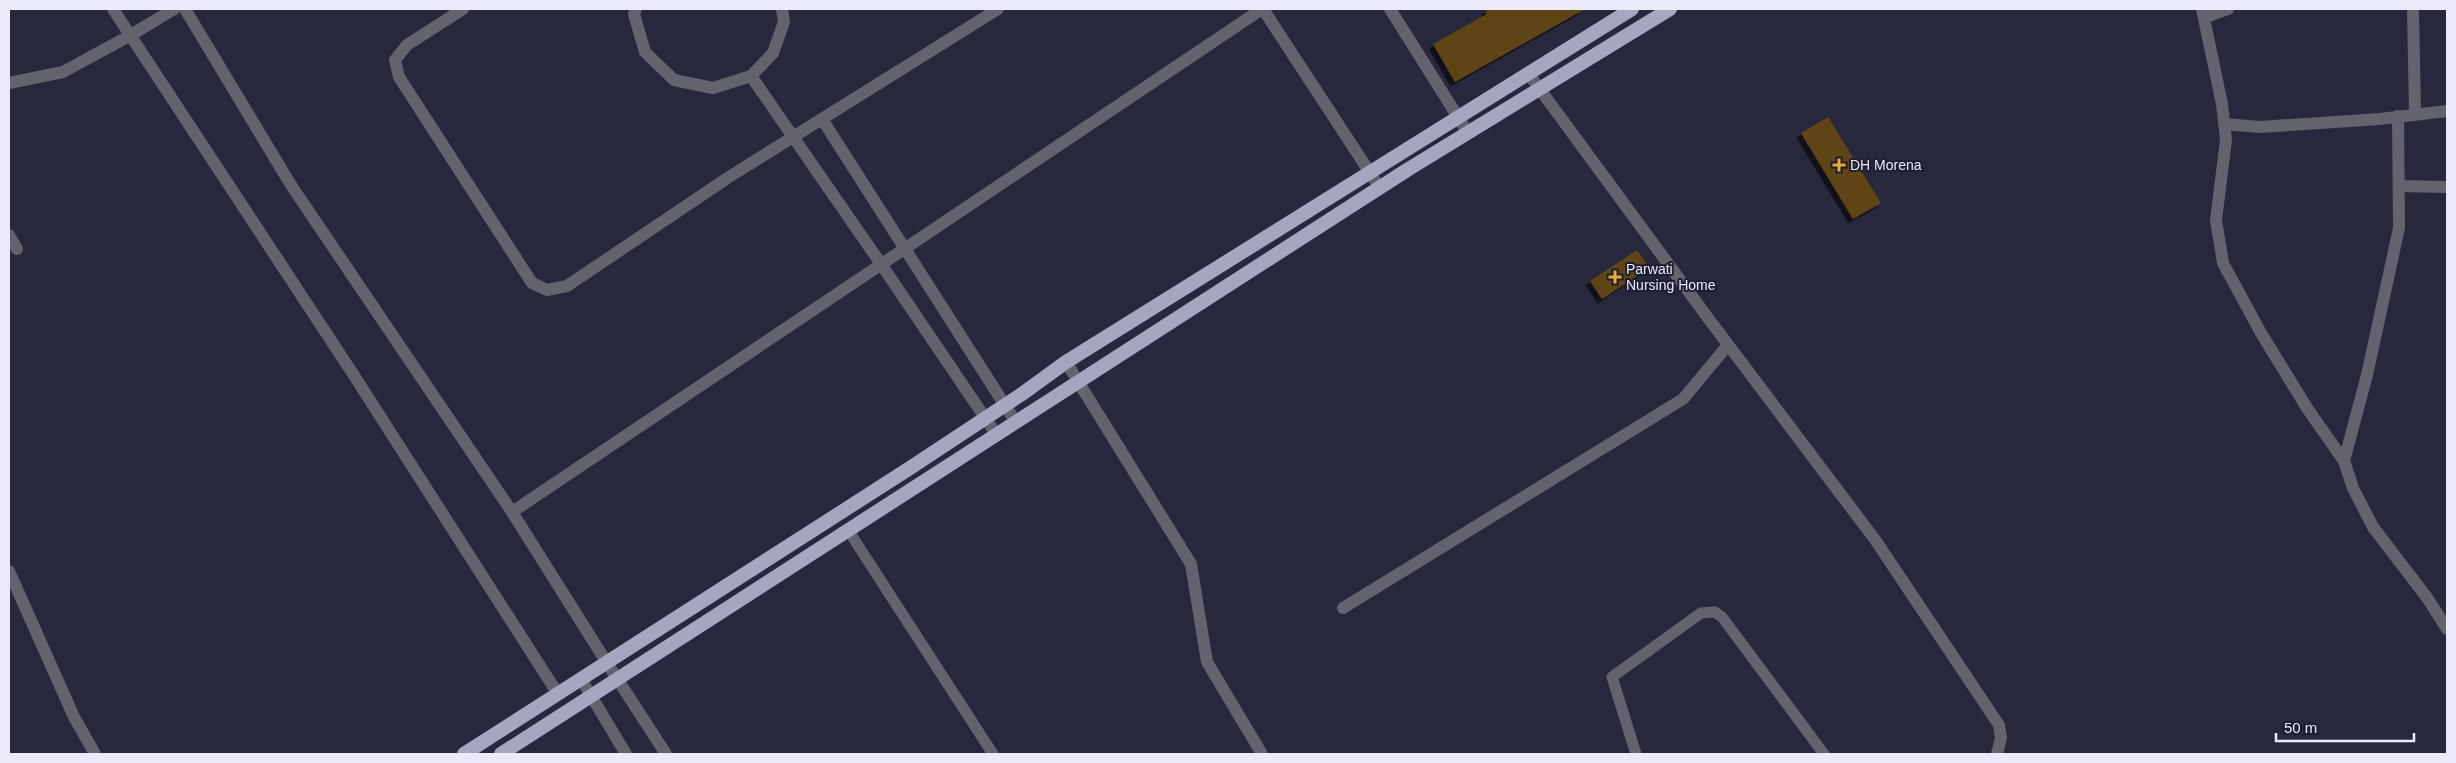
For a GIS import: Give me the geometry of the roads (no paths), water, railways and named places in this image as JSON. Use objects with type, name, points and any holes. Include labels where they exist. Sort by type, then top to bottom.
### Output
[{"type":"highway","points":[[464,754],[608,663],[1004,406],[1066,362],[1632,9]]},
{"type":"highway","points":[[500,754],[1380,188],[1670,9]]},
{"type":"street","points":[[113,9],[355,377],[558,694]]},
{"type":"street","points":[[9,83],[63,72],[174,9]]},
{"type":"street","points":[[185,9],[291,185],[512,512],[666,754]]},
{"type":"street","points":[[463,9],[407,45],[395,60],[399,77],[532,283],[547,290],[566,286],[792,138],[998,9]]},
{"type":"street","points":[[636,9],[634,14],[645,52],[674,80],[713,88],[751,76],[773,53],[784,22],[782,9]]},
{"type":"street","points":[[512,512],[1263,9],[1380,188]]},
{"type":"street","points":[[1390,9],[1468,133]]},
{"type":"street","points":[[2228,9],[2203,13],[2226,140],[2216,220],[2223,264],[2261,333],[2325,436],[2344,461],[2353,488],[2372,527],[2428,599],[2447,629]]},
{"type":"street","points":[[2414,9],[2414,113]]},
{"type":"street","points":[[1528,73],[1728,345],[1876,541],[1999,725],[2001,738],[1997,754]]},
{"type":"street","points":[[751,76],[996,434]]},
{"type":"street","points":[[2224,124],[2260,127],[2447,111]]},
{"type":"street","points":[[2344,461],[2367,375],[2399,228],[2398,116]]},
{"type":"street","points":[[822,119],[903,249],[1015,422]]},
{"type":"street","points":[[2399,186],[2447,187]]},
{"type":"street","points":[[9,235],[17,249]]},
{"type":"street","points":[[1344,608],[1683,399],[1728,345]]},
{"type":"street","points":[[1066,362],[1191,564],[1207,662],[1262,754]]},
{"type":"street","points":[[9,571],[74,717],[94,754]]},
{"type":"street","points":[[581,680],[626,754]]},
{"type":"lane","points":[[848,530],[993,754]]},
{"type":"lane","points":[[1636,754],[1612,677],[1701,612],[1715,612],[1722,617],[1824,754]]},
{"type":"place","name":"DH Morena","points":[[1839,165]]},
{"type":"place","name":"Parwati Nursing Home","points":[[1615,277]]}]
